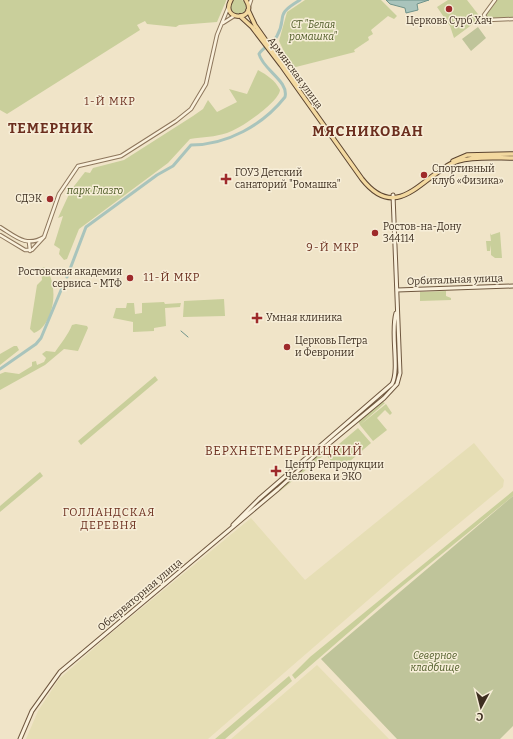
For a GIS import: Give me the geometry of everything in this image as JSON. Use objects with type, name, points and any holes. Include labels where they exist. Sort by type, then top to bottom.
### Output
[{"type":"main road","name":"Армянская улица","points":[[246,0],[255,25],[263,40]]},
{"type":"main road","points":[[229,3],[234,16],[240,16],[248,8]]},
{"type":"main road","name":"Армянская улица","points":[[240,16],[249,24],[272,51],[362,179],[373,191],[393,196]]},
{"type":"main road","points":[[393,196],[410,193],[454,162],[468,157],[513,154]]},
{"type":"main road","points":[[468,157],[513,158]]},
{"type":"main road","name":"Обсерваторная улица","points":[[19,739],[25,725],[43,694],[60,672],[292,478],[397,384],[400,373],[393,196]]},
{"type":"main road","name":"Орбитальная улица","points":[[397,290],[513,286]]},
{"type":"main road","name":"Обсерваторная улица","points":[[230,529],[254,504],[393,382],[395,375],[395,319],[398,309]]},
{"type":"main road","points":[[394,342],[399,345]]},
{"type":"main road","points":[[366,407],[366,412]]},
{"type":"main road","points":[[288,474],[292,478]]},
{"type":"main road","points":[[254,504],[257,507]]},
{"type":"street","points":[[248,8],[251,0]]},
{"type":"street","points":[[495,0],[485,13],[484,16],[487,20],[513,19]]},
{"type":"street","points":[[30,251],[37,246],[44,237],[59,194],[78,166],[121,156],[176,122],[190,109],[206,84],[215,43],[229,3]]},
{"type":"street","points":[[222,25],[230,17],[234,16]]},
{"type":"street","points":[[0,227],[29,242],[44,237]]},
{"type":"street","points":[[0,235],[30,251]]},
{"type":"street","points":[[29,242],[30,251]]},
{"type":"shaded area","points":[[474,443],[504,480],[503,487],[405,568],[208,739],[26,739],[38,711],[59,679],[109,635],[251,518],[305,580]]},
{"type":"shaded area","points":[[317,665],[389,739],[231,739]]},
{"type":"green space","points":[[238,-1],[245,4],[246,7],[241,14],[238,15],[231,10],[230,7],[235,0]]},
{"type":"green space","points":[[0,0],[226,1],[217,22],[179,25],[176,27],[147,24],[145,21],[137,25],[140,30],[7,114],[0,110]]},
{"type":"green space","name":"СТ \"Белая ромашка\"","points":[[305,0],[381,0],[397,16],[394,19],[388,16],[371,30],[373,34],[368,37],[369,40],[354,50],[355,52],[292,68],[279,41],[287,12]]},
{"type":"green space","points":[[448,0],[467,0],[481,18],[454,38],[450,26],[437,7]]},
{"type":"green space","points":[[496,0],[513,0],[513,18],[486,18],[486,14]]},
{"type":"green space","points":[[478,27],[486,38],[471,51],[462,39]]},
{"type":"green space","name":"парк Глазго","points":[[258,70],[276,83],[280,90],[278,95],[266,108],[233,131],[190,139],[168,163],[79,229],[67,259],[64,260],[59,254],[60,249],[54,245],[63,216],[58,218],[71,190],[85,172],[90,173],[93,168],[124,160],[203,109],[208,100],[217,112],[237,102],[229,89],[247,94]]},
{"type":"green space","points":[[500,232],[502,258],[495,258],[491,255],[491,245],[490,251],[487,251],[486,241],[491,241],[490,233],[491,235]]},
{"type":"green space","points":[[44,267],[49,274],[52,283],[53,303],[51,313],[47,321],[34,333],[30,329],[37,285],[42,280],[41,268]]},
{"type":"green space","points":[[446,291],[446,296],[451,298],[451,300],[420,301],[420,292]]},
{"type":"green space","points":[[224,299],[225,316],[183,317],[184,301]]},
{"type":"green space","points":[[164,302],[165,304],[181,303],[180,307],[165,308],[166,326],[154,328],[154,331],[133,332],[133,322],[113,318],[116,308],[126,308],[127,303],[134,303],[135,314],[142,313],[142,303]]},
{"type":"green space","points":[[76,324],[87,326],[88,328],[78,351],[64,349],[45,365],[0,390],[0,374],[5,372],[19,374],[32,366],[32,362],[36,361],[37,365],[44,362],[46,358],[42,354],[46,351],[55,352],[72,325]]},
{"type":"green space","points":[[14,346],[17,346],[19,350],[0,365],[0,354]]},
{"type":"green space","points":[[155,376],[158,380],[81,445],[78,441]]},
{"type":"green space","points":[[383,402],[385,403],[360,425],[358,421]]},
{"type":"green space","points":[[386,404],[392,413],[390,415],[385,410],[377,418],[387,430],[373,441],[360,425]]},
{"type":"green space","points":[[358,428],[371,443],[342,468],[337,463],[333,463],[326,455]]},
{"type":"green space","points":[[320,454],[323,456],[280,491],[280,490]]},
{"type":"green space","points":[[40,472],[43,476],[0,512],[0,506]]},
{"type":"green space","points":[[513,491],[513,496],[394,593],[295,679],[292,675],[310,657]]},
{"type":"green space","name":"Северное кладбище","points":[[513,496],[513,726],[500,739],[397,739],[321,659]]},
{"type":"green space","points":[[289,676],[292,681],[225,739],[215,739]]},
{"type":"water","points":[[386,0],[429,0],[417,4],[418,10],[406,13],[405,8],[390,4]]},
{"type":"waterway","points":[[67,277],[86,227],[157,175],[173,166],[191,145],[218,141],[243,132],[266,116],[285,97],[285,91],[280,81],[261,60],[259,54],[277,36],[284,13],[300,0]]},
{"type":"waterway","points":[[0,369],[36,344],[41,338],[64,283]]},
{"type":"waterway","points":[[181,331],[188,337]]},
{"type":"place","name":"Церковь Сурб Хач","points":[[449,9]]},
{"type":"place","name":"Спортивный клуб «Физика»","points":[[424,175]]},
{"type":"place","name":"ГОУЗ Детский санаторий \"Ромашка\"","points":[[226,179]]},
{"type":"place","name":"СДЭК","points":[[50,199]]},
{"type":"place","name":"Ростов-на-Дону 344114","points":[[375,233]]},
{"type":"place","name":"Ростовская академия сервиса - МТФ","points":[[130,278]]},
{"type":"place","name":"Умная клиника","points":[[257,318]]},
{"type":"place","name":"Церковь Петра и Февронии","points":[[287,347]]},
{"type":"place","name":"Центр Репродукции Человека и ЭКО","points":[[276,471]]},
{"type":"district","name":"1-Й МКР","points":[[110,101]]},
{"type":"district","name":"ТЕМЕРНИК","points":[[51,128]]},
{"type":"district","name":"МЯСНИКОВАН","points":[[368,131]]},
{"type":"district","name":"9-Й МКР","points":[[333,247]]},
{"type":"district","name":"11-Й МКР","points":[[172,277]]},
{"type":"district","name":"ВЕРХНЕТЕМЕРНИЦКИЙ","points":[[284,451]]},
{"type":"district","name":"ГОЛЛАНДСКАЯ ДЕРЕВНЯ","points":[[109,518]]}]
